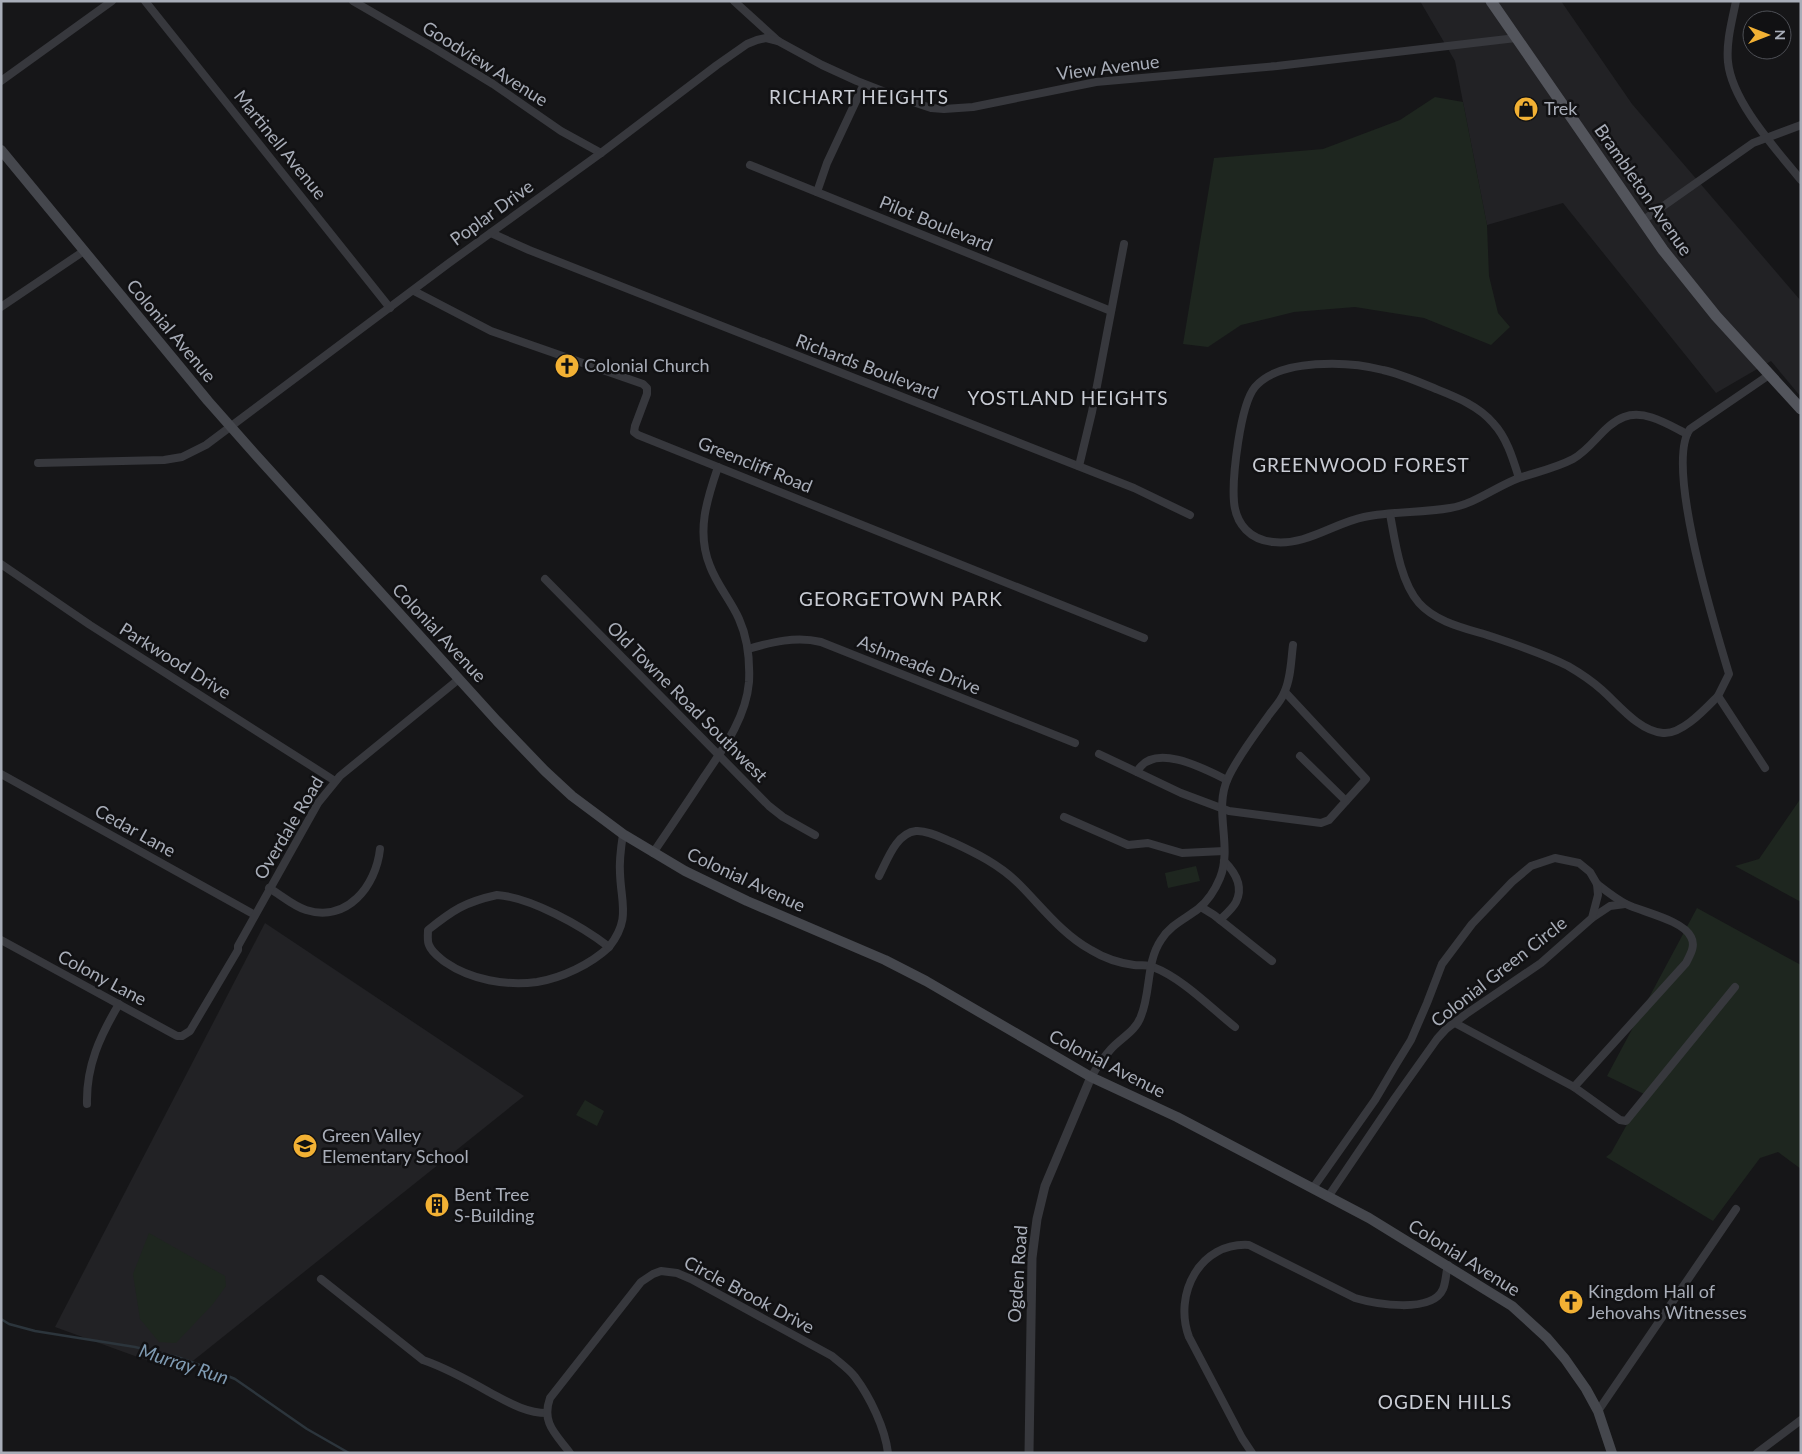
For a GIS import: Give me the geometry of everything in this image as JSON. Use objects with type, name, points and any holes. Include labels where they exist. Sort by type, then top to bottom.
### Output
[{"type":"main road","name":"Brambleton Avenue","points":[[1491,1],[1663,250],[1696,292],[1769,376],[1801,409]]},
{"type":"main road","name":"Colonial Avenue","points":[[1,150],[230,426],[459,679],[545,771],[580,802],[623,834],[684,871],[727,892],[850,944],[926,981],[1092,1077],[1177,1118],[1313,1188],[1369,1218],[1448,1265],[1512,1306],[1548,1338],[1570,1366],[1598,1411],[1612,1453]]},
{"type":"street","points":[[1,81],[112,1]]},
{"type":"street","name":"Martinell Avenue","points":[[145,1],[390,308]]},
{"type":"street","name":"Goodview Avenue","points":[[353,1],[443,53],[493,84],[561,131],[601,153]]},
{"type":"street","name":"View Avenue","points":[[734,1],[778,41],[822,65],[864,84],[931,108],[960,109],[1096,82],[1277,66],[1516,38]]},
{"type":"street","points":[[1736,1],[1728,51],[1731,78],[1742,101],[1766,137],[1801,180]]},
{"type":"street","name":"Poplar Drive","points":[[38,462],[164,460],[182,457],[194,452],[747,44],[766,38],[778,41]]},
{"type":"street","points":[[817,192],[827,163],[864,84]]},
{"type":"street","points":[[1642,221],[1754,143],[1801,125]]},
{"type":"street","name":"Pilot Boulevard","points":[[750,164],[1111,310]]},
{"type":"street","name":"Richards Boulevard","points":[[491,233],[529,250],[1142,491],[1190,515]]},
{"type":"street","points":[[1079,466],[1092,412],[1124,244]]},
{"type":"street","points":[[1,307],[84,251]]},
{"type":"street","name":"Greencliff Road","points":[[414,291],[491,331],[643,384],[647,388],[647,394],[634,426],[634,432],[638,435],[1144,638]]},
{"type":"street","points":[[1520,478],[1508,446],[1493,422],[1473,406],[1385,370],[1349,364],[1301,366],[1272,374],[1263,379],[1248,399],[1240,432],[1234,502],[1236,515],[1246,530],[1253,536],[1264,541],[1286,542],[1322,533],[1365,517],[1450,508],[1464,504],[1520,478],[1571,460],[1591,446],[1614,423],[1625,417],[1644,416],[1655,419],[1687,434]]},
{"type":"street","points":[[1390,514],[1398,554],[1412,593],[1426,610],[1453,624],[1524,648],[1568,667],[1600,689],[1642,725],[1652,730],[1663,733],[1679,730],[1718,696],[1729,674],[1710,610],[1686,500],[1683,462],[1685,440],[1690,429],[1769,376]]},
{"type":"street","points":[[653,853],[719,754],[741,714],[749,683],[748,649],[739,618],[710,566],[704,538],[704,514],[718,467]]},
{"type":"street","name":"Parkwood Drive","points":[[1,564],[97,630],[335,781]]},
{"type":"street","name":"Old Towne Road Southwest","points":[[545,579],[769,806],[783,817],[815,836]]},
{"type":"street","name":"Ashmeade Drive","points":[[748,649],[766,643],[799,638],[822,642],[1075,744]]},
{"type":"street","points":[[1092,1077],[1101,1060],[1132,1031],[1141,1017],[1155,951],[1167,931],[1201,907],[1215,889],[1224,861],[1221,808],[1227,780],[1285,692],[1293,645]]},
{"type":"street","name":"Overdale Road","points":[[190,1031],[238,950],[238,946],[255,914],[318,803],[335,781],[459,679]]},
{"type":"street","points":[[1099,754],[1181,793],[1229,811],[1321,823],[1329,820],[1366,779],[1285,692]]},
{"type":"street","points":[[1718,696],[1765,768]]},
{"type":"street","points":[[1300,756],[1346,801]]},
{"type":"street","points":[[1137,772],[1140,766],[1149,759],[1170,758],[1188,763],[1227,780]]},
{"type":"street","name":"Cedar Lane","points":[[1,774],[255,914]]},
{"type":"street","points":[[1064,817],[1128,845],[1148,843],[1182,853],[1224,851]]},
{"type":"street","points":[[879,876],[896,844],[904,836],[916,831],[969,850],[1005,871],[1059,926],[1091,950],[1119,962],[1151,966],[1176,979],[1235,1027]]},
{"type":"street","points":[[609,947],[567,920],[510,896],[474,900],[447,914],[428,930],[427,940],[436,956],[457,970],[489,981],[506,983],[537,982],[567,973],[600,956],[609,947],[623,920],[623,894],[619,870],[623,834]]},
{"type":"street","points":[[270,888],[306,910],[317,913],[335,911],[355,900],[370,883],[375,873],[380,849]]},
{"type":"street","name":"Colonial Green Circle","points":[[1313,1188],[1375,1100],[1411,1040],[1442,964],[1483,912],[1531,866],[1555,858],[1579,863],[1590,872],[1597,884],[1597,903],[1592,918],[1542,963],[1446,1029],[1395,1098],[1328,1197]]},
{"type":"street","points":[[1220,920],[1236,902],[1239,889],[1238,879],[1224,861]]},
{"type":"street","points":[[1574,1087],[1686,963],[1693,949],[1691,937],[1682,928],[1665,918],[1625,904],[1597,884]]},
{"type":"street","points":[[1592,918],[1610,906],[1625,904]]},
{"type":"street","points":[[1201,907],[1272,961]]},
{"type":"street","name":"Colony Lane","points":[[1,940],[177,1036],[182,1036],[190,1031]]},
{"type":"street","points":[[1455,1023],[1574,1087],[1620,1120],[1626,1121],[1735,987]]},
{"type":"street","points":[[87,1104],[88,1075],[92,1059],[119,1004]]},
{"type":"street","name":"Ogden Road","points":[[1028,1453],[1032,1258],[1037,1219],[1045,1186],[1092,1077]]},
{"type":"street","points":[[1598,1411],[1736,1209]]},
{"type":"street","points":[[1252,1453],[1242,1438],[1184,1324],[1184,1305],[1188,1286],[1196,1271],[1212,1255],[1228,1246],[1249,1244],[1355,1298],[1390,1305],[1414,1305],[1434,1298],[1443,1290],[1448,1265]]},
{"type":"street","name":"Circle Brook Drive","points":[[546,1413],[550,1398],[640,1282],[653,1274],[669,1271],[705,1286],[832,1356],[855,1377],[883,1428],[888,1453]]},
{"type":"street","points":[[321,1279],[423,1360],[440,1366],[522,1409],[546,1413],[551,1427],[570,1453]]},
{"type":"street","points":[[1757,1453],[1801,1420]]},
{"type":"shaded area","points":[[1420,1],[1561,1],[1632,104],[1801,301],[1801,397],[1771,361],[1716,393],[1563,203],[1487,225],[1455,61]]},
{"type":"shaded area","points":[[1435,97],[1463,102],[1487,225],[1489,276],[1498,313],[1510,327],[1491,345],[1424,318],[1355,307],[1294,312],[1241,325],[1208,347],[1183,344],[1214,158],[1323,149],[1400,120]]},
{"type":"shaded area","points":[[1801,798],[1801,902],[1735,866],[1759,859]]},
{"type":"shaded area","points":[[1196,866],[1200,881],[1168,888],[1165,873]]},
{"type":"shaded area","points":[[1697,908],[1801,965],[1801,1169],[1778,1152],[1760,1158],[1713,1221],[1606,1157],[1611,1153],[1644,1094],[1607,1076]]},
{"type":"shaded area","name":"Green Valley Elementary School","points":[[265,923],[524,1096],[179,1372],[55,1327]]},
{"type":"shaded area","points":[[585,1100],[604,1111],[597,1126],[576,1115]]},
{"type":"shaded area","points":[[149,1233],[225,1276],[226,1286],[213,1304],[176,1343],[159,1342],[140,1319],[133,1274]]},
{"type":"waterway","name":"Murray Run","points":[[1,1319],[9,1324],[35,1331],[135,1347],[177,1357],[211,1369],[235,1379],[307,1429],[349,1453]]},
{"type":"place","name":"Trek","points":[[1526,109]]},
{"type":"place","name":"Colonial Church","points":[[567,366]]},
{"type":"place","name":"Green Valley Elementary School","points":[[305,1146]]},
{"type":"place","name":"Bent Tree S-Building","points":[[437,1205]]},
{"type":"place","name":"Kingdom Hall of Jehovahs Witnesses","points":[[1571,1302]]},
{"type":"district","name":"RICHART HEIGHTS","points":[[859,97]]},
{"type":"district","name":"YOSTLAND HEIGHTS","points":[[1068,398]]},
{"type":"district","name":"GREENWOOD FOREST","points":[[1361,465]]},
{"type":"district","name":"GEORGETOWN PARK","points":[[901,599]]},
{"type":"district","name":"OGDEN HILLS","points":[[1445,1402]]}]
